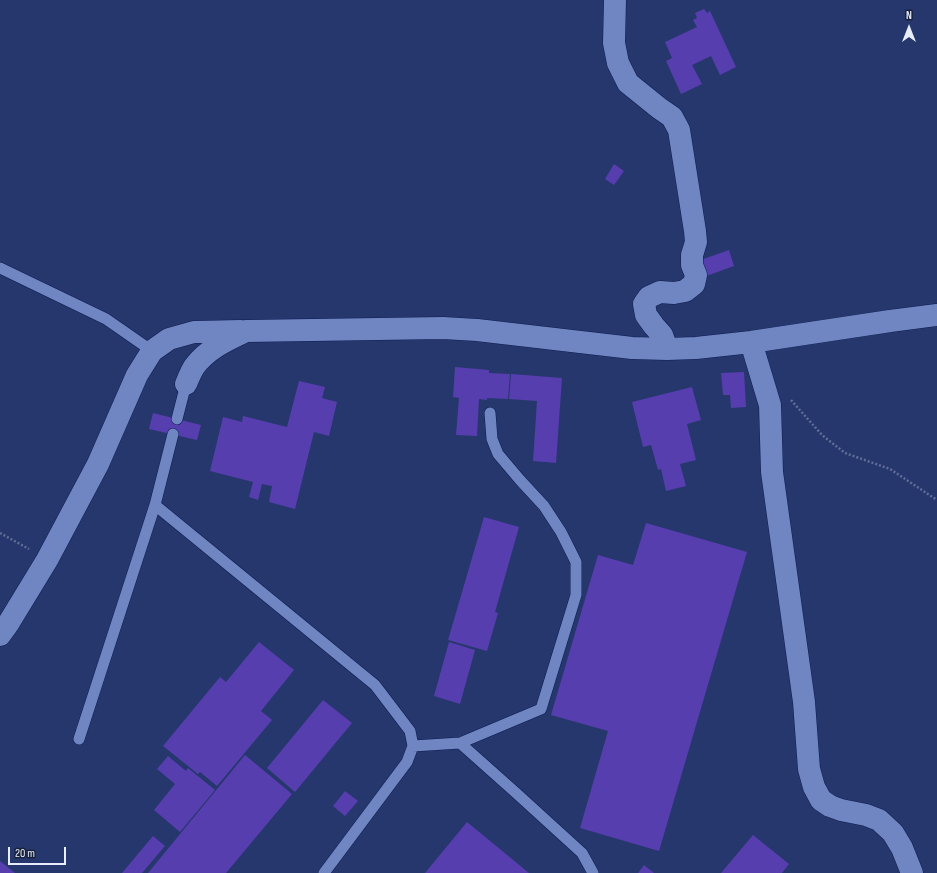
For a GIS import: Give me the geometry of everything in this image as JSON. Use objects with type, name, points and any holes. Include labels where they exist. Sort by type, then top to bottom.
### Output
[{"type":"street","points":[[615,0],[614,43],[618,63],[628,83],[672,117],[679,130],[695,231],[696,242],[692,255],[692,265],[696,275],[694,284],[685,291],[660,292],[649,297],[644,304],[646,315],[662,335],[667,349]]},
{"type":"street","points":[[0,635],[47,560],[98,464],[137,375],[152,351],[169,339],[194,332],[443,328],[477,330],[632,348],[667,349],[696,348],[751,342],[937,315]]},
{"type":"street","points":[[186,384],[194,367],[206,354],[224,341],[246,331]]},
{"type":"street","points":[[751,342],[770,405],[772,472],[804,702],[809,769],[814,787],[821,800],[830,806],[841,810],[866,815],[879,820],[893,833],[902,848],[912,873]]},
{"type":"lane","points":[[0,268],[106,319],[152,351]]},
{"type":"lane","points":[[177,419],[186,384]]},
{"type":"lane","points":[[414,746],[460,743],[541,710],[576,595],[576,562],[561,532],[544,506],[498,454],[492,439],[490,413]]},
{"type":"lane","points":[[79,739],[156,505],[173,434]]},
{"type":"lane","points":[[156,505],[375,685],[410,731],[414,746],[408,762],[324,873]]},
{"type":"lane","points":[[460,743],[582,853],[593,873]]},
{"type":"path","points":[[765,388],[777,392],[790,400],[822,435],[845,453],[890,470],[937,500]]},
{"type":"path","points":[[0,533],[47,560]]},
{"type":"building","points":[[704,9],[707,13],[710,11],[736,67],[720,75],[711,56],[692,65],[702,84],[681,94],[666,61],[672,58],[665,42],[697,27],[693,20],[697,18],[695,13]]},
{"type":"building","points":[[614,164],[624,171],[614,185],[605,179]]},
{"type":"building","points":[[729,250],[734,266],[701,278],[695,262]]},
{"type":"building","points":[[455,367],[489,370],[489,373],[510,374],[508,399],[479,399],[477,436],[456,435],[459,398],[453,397]]},
{"type":"building","points":[[744,372],[746,407],[731,408],[730,395],[723,395],[721,373]]},
{"type":"building","points":[[511,374],[562,378],[556,463],[533,461],[537,401],[509,399]]},
{"type":"building","points":[[299,381],[325,387],[322,398],[337,402],[329,436],[314,432],[295,509],[269,502],[272,486],[262,484],[258,500],[249,497],[253,482],[210,471],[223,417],[242,422],[243,416],[287,427]]},
{"type":"building","points":[[692,387],[701,420],[687,424],[696,460],[680,464],[686,486],[666,491],[661,469],[658,470],[651,445],[643,447],[632,402]]},
{"type":"building","points":[[153,413],[201,425],[197,440],[149,429]]},
{"type":"building","points":[[484,517],[519,527],[495,612],[498,613],[487,651],[448,640]]},
{"type":"building","points":[[646,523],[747,552],[659,851],[580,828],[608,731],[551,715],[598,555],[633,565]]},
{"type":"building","points":[[259,642],[294,670],[261,711],[272,720],[217,786],[200,772],[198,774],[163,746],[220,677],[226,682]]},
{"type":"building","points":[[449,642],[475,650],[460,704],[434,696]]},
{"type":"building","points":[[323,700],[352,723],[295,792],[267,768]]},
{"type":"building","points":[[245,755],[292,794],[226,873],[148,873]]},
{"type":"building","points":[[168,756],[186,771],[188,768],[215,790],[180,832],[154,810],[175,784],[157,769]]},
{"type":"building","points":[[345,791],[358,801],[345,816],[333,806]]},
{"type":"building","points":[[467,822],[529,873],[425,873]]},
{"type":"building","points":[[753,835],[789,864],[782,873],[721,873]]},
{"type":"building","points":[[153,836],[165,846],[142,873],[122,873]]},
{"type":"building","points":[[0,861],[15,873],[0,873]]},
{"type":"building","points":[[644,865],[654,873],[638,873]]}]
